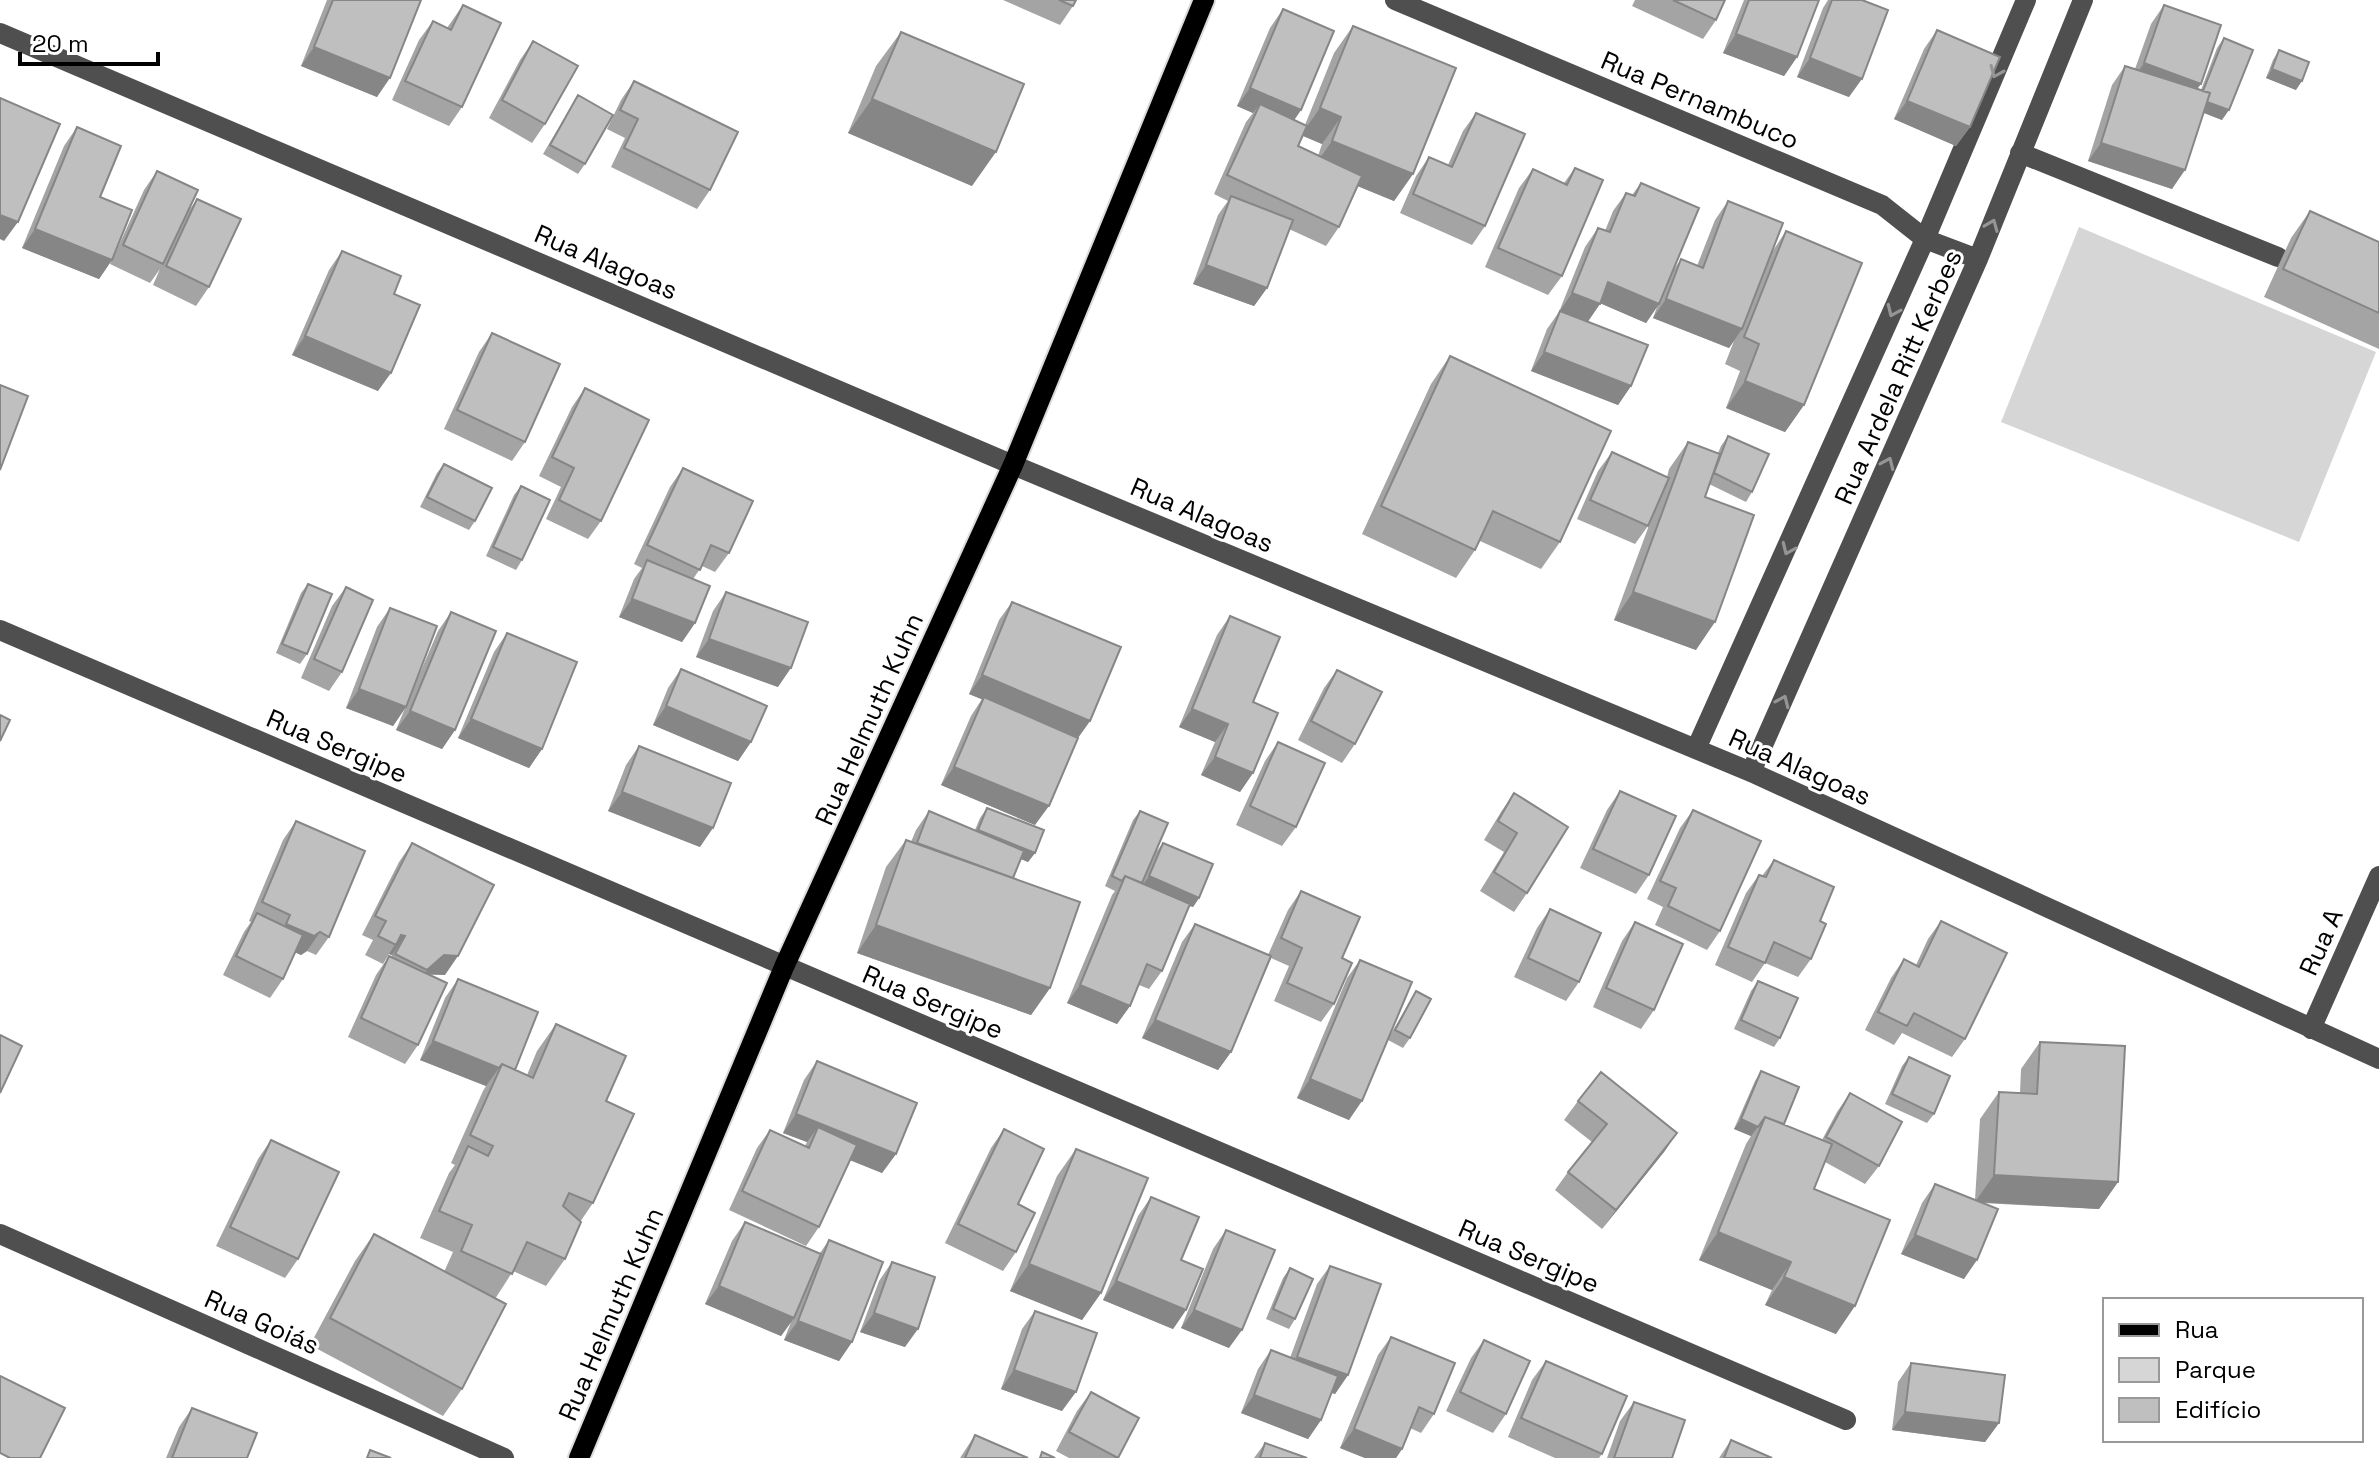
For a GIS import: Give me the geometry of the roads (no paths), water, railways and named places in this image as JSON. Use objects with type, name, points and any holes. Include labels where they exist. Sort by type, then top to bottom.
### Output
[{"type":"main road","name":"Rua Helmuth Kuhn","points":[[579,1458],[784,967],[1013,465],[1204,0]]},
{"type":"street","name":"Rua Pernambuco","points":[[1395,0],[1882,205],[1925,239],[1978,259]]},
{"type":"street","name":"Rua Ardela Ritt Kerbes","points":[[1696,749],[1925,239],[2026,0]]},
{"type":"street","name":"Rua Ardela Ritt Kerbes","points":[[1751,772],[1978,259],[2083,0]]},
{"type":"street","name":"Rua Alagoas","points":[[0,33],[1013,465],[1751,772],[2379,1059]]},
{"type":"street","points":[[2020,153],[2278,257]]},
{"type":"street","name":"Rua Sergipe","points":[[0,630],[1846,1420]]},
{"type":"street","name":"Rua A","points":[[2311,1029],[2379,876]]},
{"type":"street","name":"Rua Goiás","points":[[0,1234],[504,1458]]}]
